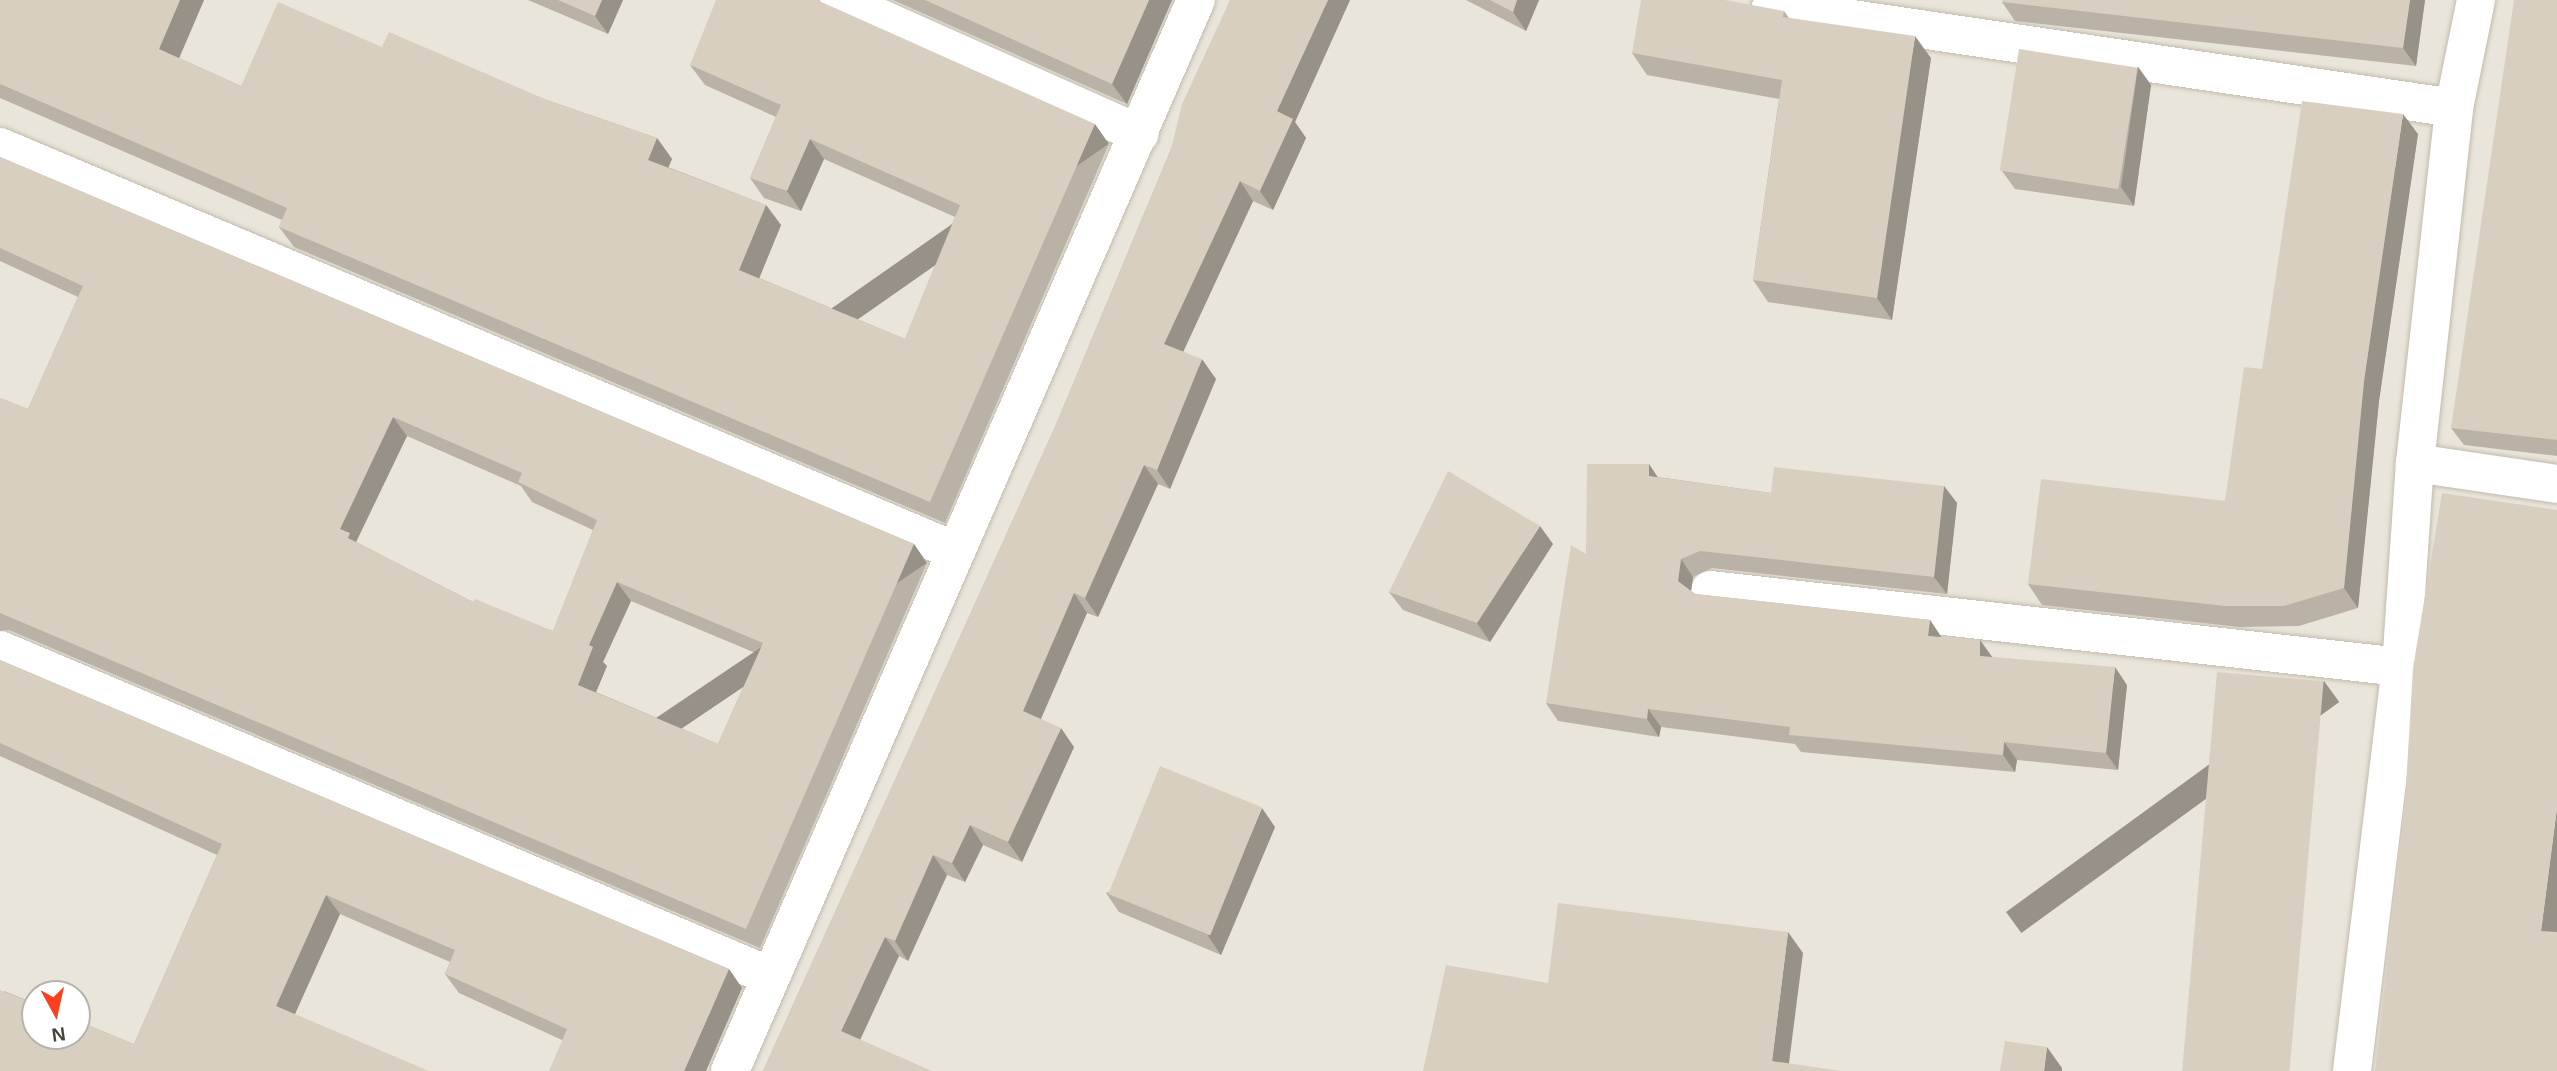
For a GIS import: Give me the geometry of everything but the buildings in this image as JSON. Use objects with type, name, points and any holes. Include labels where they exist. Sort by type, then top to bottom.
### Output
[{"type":"street","points":[[839,0],[1140,134]]},
{"type":"street","points":[[730,1071],[955,551],[1140,134],[1196,0]]},
{"type":"street","points":[[2352,1071],[2401,667],[2416,464],[2454,108],[2476,0]]},
{"type":"street","points":[[1771,7],[2454,108]]},
{"type":"street","points":[[0,147],[955,551]]},
{"type":"street","points":[[2416,464],[2557,484]]},
{"type":"street","points":[[1710,590],[2401,667]]},
{"type":"street","points":[[0,650],[771,976]]},
{"type":"shaded area","points":[[0,0],[2557,0],[2557,1071],[0,1071]]}]
